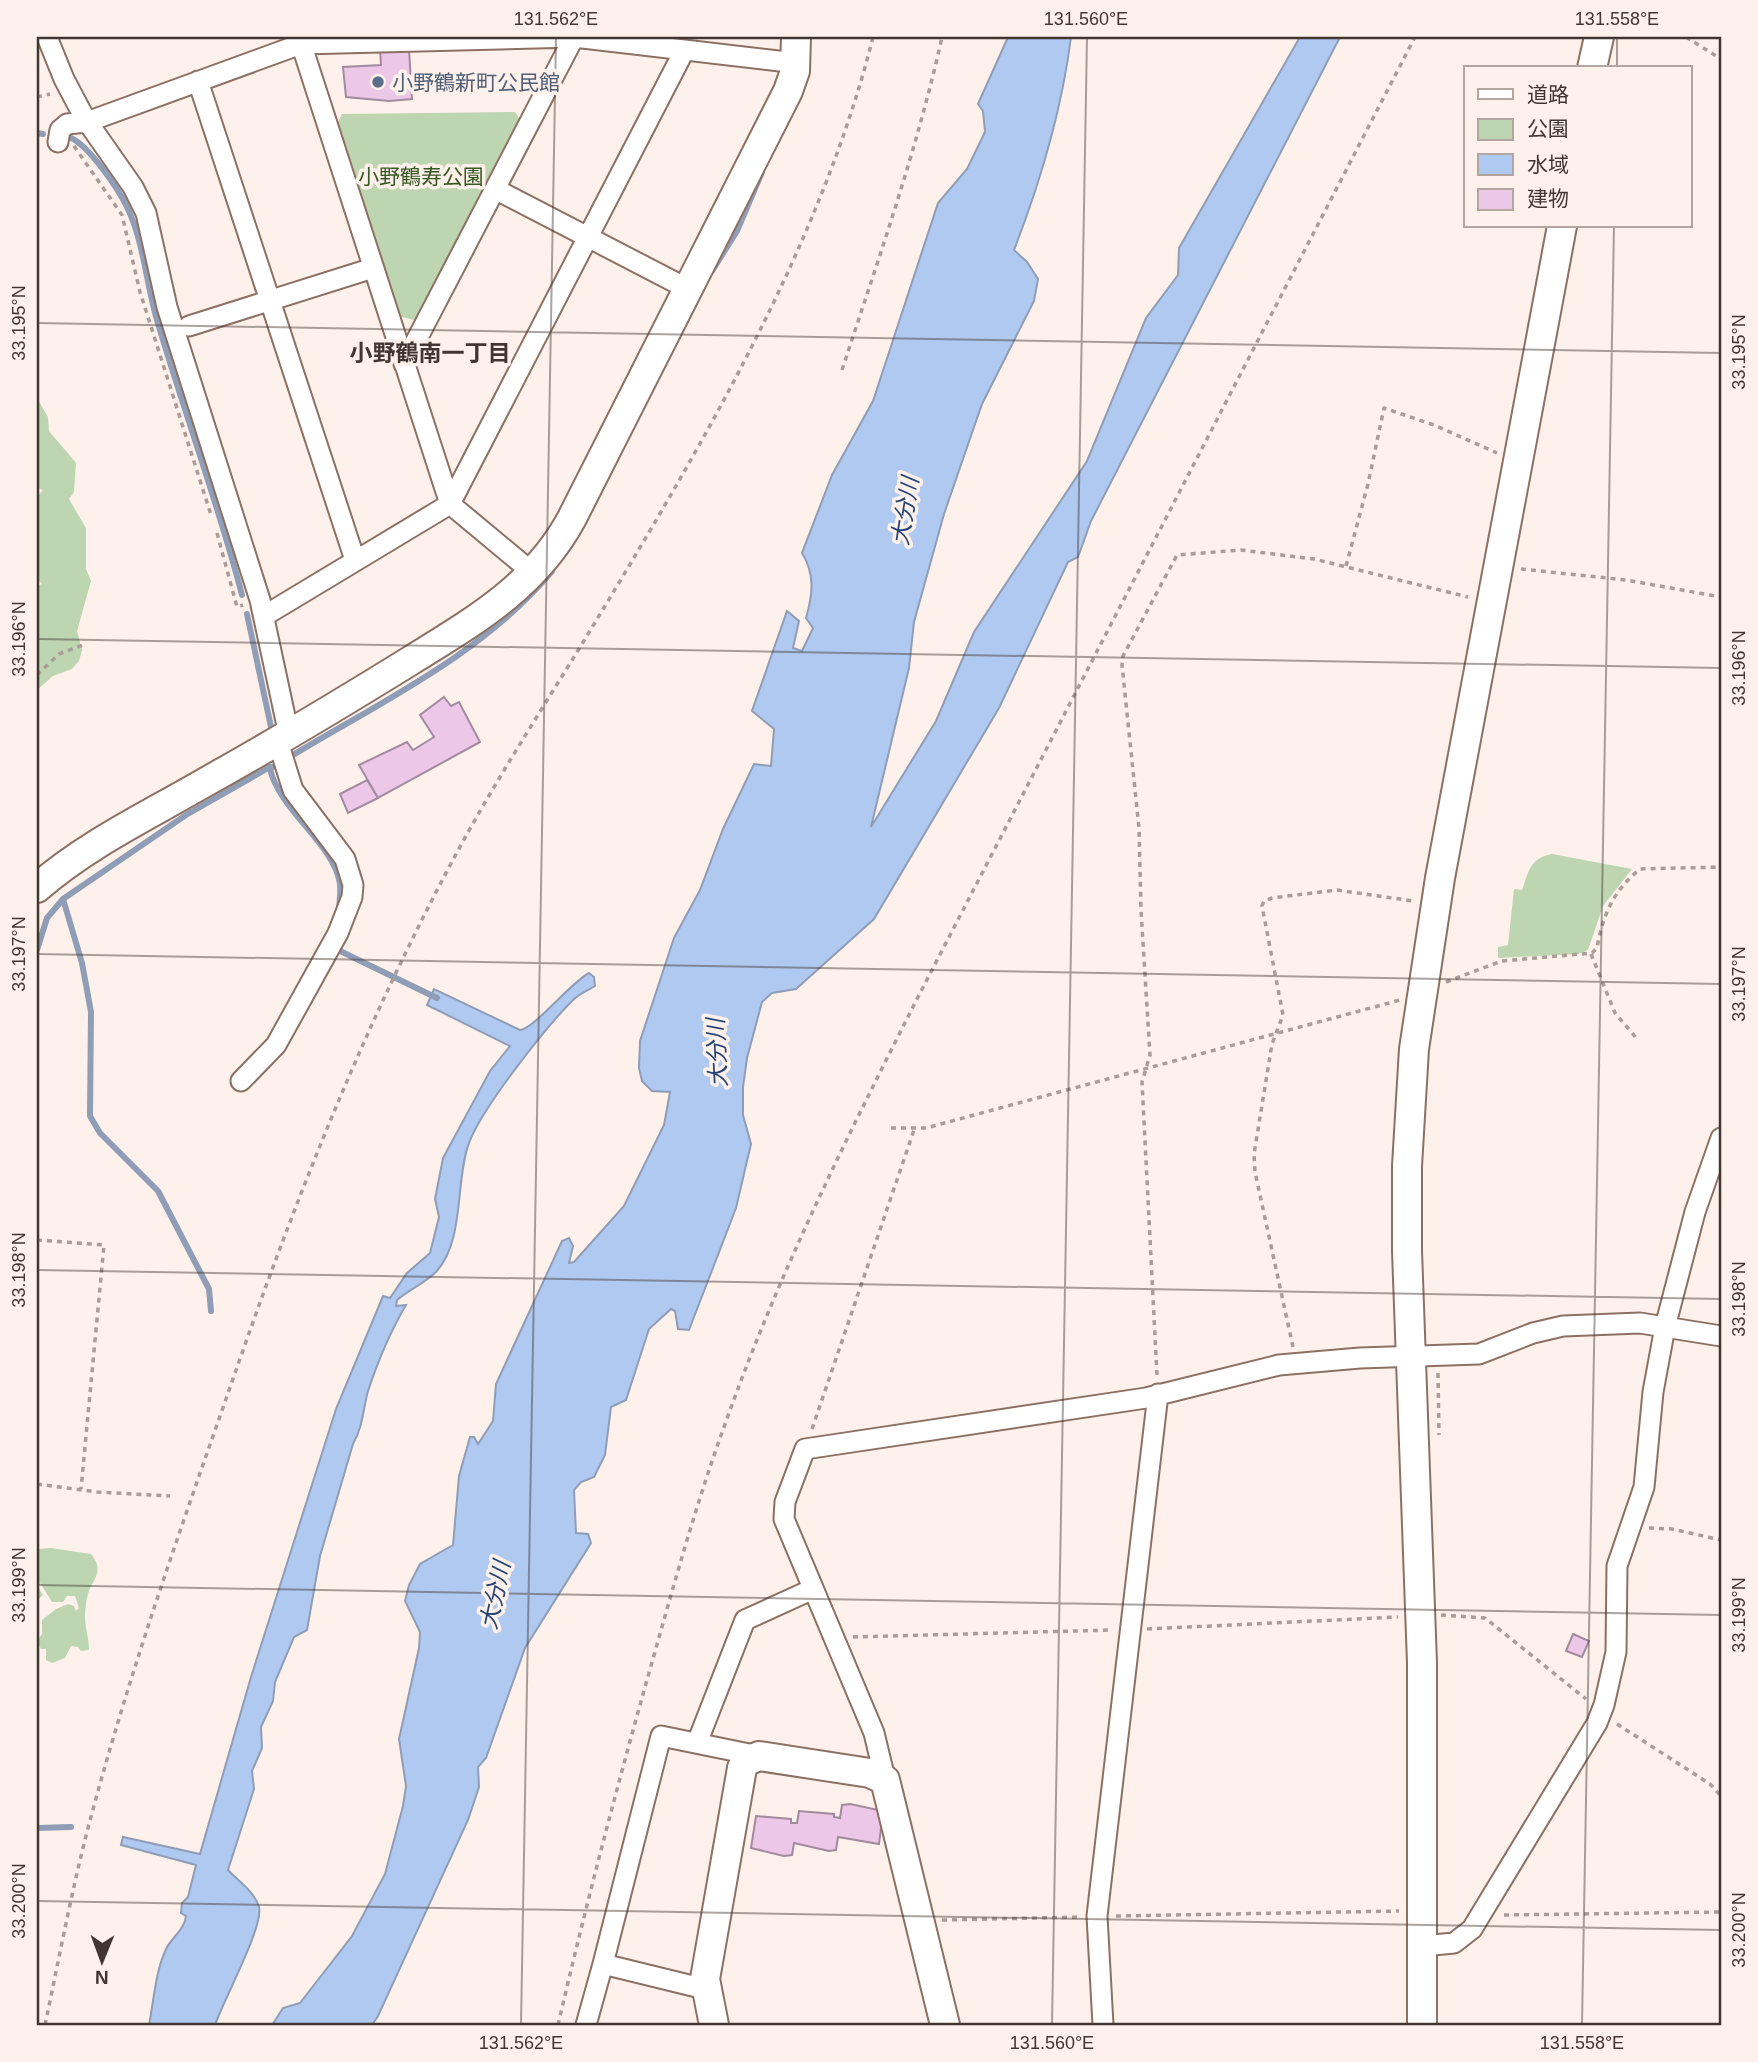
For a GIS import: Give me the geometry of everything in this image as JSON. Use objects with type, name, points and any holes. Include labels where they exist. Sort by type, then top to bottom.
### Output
[{"type":"street","points":[[47,37],[64,79],[87,122],[133,187],[146,213],[167,307],[264,617],[293,790],[345,859],[353,885],[352,897],[338,933],[276,1045],[241,1081]]},
{"type":"street","points":[[37,888],[102,842],[284,738],[483,615],[505,600],[533,573],[555,546],[572,518],[791,85],[796,50],[677,46],[574,37],[300,40],[87,122],[67,124],[60,130],[58,142]]},
{"type":"street","points":[[404,364],[574,37]]},
{"type":"street","points":[[1592,66],[1599,37]]},
{"type":"street","points":[[300,40],[450,504],[533,573]]},
{"type":"street","points":[[264,617],[450,504],[589,238],[677,46]]},
{"type":"street","points":[[198,81],[355,560]]},
{"type":"street","points":[[495,189],[688,289]]},
{"type":"street","points":[[1422,2025],[1420,1616],[1407,1166],[1420,993],[1562,228]]},
{"type":"street","points":[[189,326],[373,268]]},
{"type":"street","points":[[1422,1946],[1461,1940],[1481,1915],[1602,1712],[1616,1652],[1617,1566],[1646,1478],[1653,1392],[1665,1327],[1698,1202],[1721,1138]]},
{"type":"street","points":[[946,2025],[874,1734],[783,1513],[805,1449],[1158,1394],[1296,1363],[1412,1355],[1479,1354],[1534,1333],[1563,1326],[1625,1322],[1721,1336]]},
{"type":"street","points":[[1103,2025],[1097,1916],[1158,1394]]},
{"type":"street","points":[[697,1743],[745,1619],[813,1589]]},
{"type":"street","points":[[586,2025],[661,1736],[759,1756],[870,1773],[885,1780],[887,1787]]},
{"type":"street","points":[[714,2025],[705,1989],[742,1768],[745,1762],[759,1756]]},
{"type":"street","points":[[603,1964],[705,1989]]},
{"type":"path","points":[[45,2025],[75,1883],[127,1690],[183,1516],[318,1145],[419,925],[455,856],[662,510],[762,321],[805,234],[834,162],[873,37]]},
{"type":"path","points":[[842,370],[900,189],[942,37]]},
{"type":"path","points":[[558,2025],[623,1767],[698,1504],[724,1425],[802,1238],[912,1009],[1415,37]]},
{"type":"path","points":[[1686,37],[1721,58]]},
{"type":"path","points":[[58,142],[79,149],[122,215],[140,292],[212,517]]},
{"type":"path","points":[[1346,566],[1368,484],[1384,408],[1456,434],[1517,464]]},
{"type":"path","points":[[216,530],[237,607]]},
{"type":"path","points":[[1158,1394],[1142,1082],[1150,1055],[1140,910],[1139,828],[1123,656],[1177,555],[1241,550],[1346,566],[1491,602]]},
{"type":"path","points":[[1498,567],[1626,580],[1721,597]]},
{"type":"path","points":[[37,675],[59,654],[86,644]]},
{"type":"path","points":[[891,1128],[914,1130],[1279,1032],[1420,993],[1475,969],[1502,961],[1591,954],[1597,948],[1610,902],[1623,884],[1640,869],[1721,867]]},
{"type":"path","points":[[1296,1363],[1255,1172],[1254,1154],[1272,1044],[1279,1032],[1283,1015],[1262,906],[1264,901],[1338,890],[1422,902]]},
{"type":"path","points":[[1591,954],[1615,1013],[1638,1040]]},
{"type":"path","points":[[805,1449],[914,1130]]},
{"type":"path","points":[[37,1240],[104,1245],[81,1489]]},
{"type":"path","points":[[37,1483],[170,1496]]},
{"type":"path","points":[[1630,1527],[1672,1529],[1721,1540]]},
{"type":"path","points":[[833,1637],[1132,1630],[1420,1616],[1468,1615],[1485,1618],[1602,1712],[1710,1784],[1721,1796]]},
{"type":"path","points":[[920,1921],[1422,1911]]},
{"type":"path","points":[[1481,1915],[1721,1912]]},
{"type":"green space","name":"小野鶴寿公園","points":[[515,112],[522,123],[418,321],[398,316],[338,122],[342,114]]},
{"type":"green space","points":[[37,398],[48,417],[49,431],[76,463],[74,492],[69,499],[86,528],[86,569],[91,581],[77,631],[82,650],[79,661],[72,669],[53,676],[37,690],[37,586],[42,584],[37,578],[37,497],[43,490],[37,488]]},
{"type":"green space","points":[[1552,854],[1632,869],[1603,906],[1588,950],[1578,954],[1498,958],[1498,947],[1508,945],[1514,889],[1522,890],[1535,862]]},
{"type":"green space","points":[[51,1548],[91,1554],[97,1566],[86,1606],[89,1650],[81,1651],[78,1647],[71,1646],[65,1658],[52,1663],[46,1660],[46,1649],[41,1649],[37,1641],[42,1634],[42,1620],[68,1604],[74,1606],[76,1611],[79,1608],[75,1596],[67,1596],[63,1602],[52,1602],[40,1583],[38,1587],[43,1595],[37,1600],[37,1549]]},
{"type":"water","name":"大分川","points":[[1008,37],[1071,37],[1049,145],[1014,250],[1027,262],[1038,279],[1034,301],[982,404],[944,514],[914,622],[909,668],[871,827],[936,721],[974,632],[1087,461],[1146,318],[1178,275],[1179,248],[1300,37],[1340,37],[1091,521],[1078,557],[1068,562],[999,708],[874,919],[796,989],[772,993],[762,1002],[747,1058],[743,1087],[743,1115],[751,1144],[736,1208],[689,1330],[678,1329],[675,1311],[671,1309],[649,1329],[626,1400],[611,1407],[605,1455],[594,1477],[581,1482],[574,1490],[576,1533],[588,1534],[591,1543],[525,1648],[486,1758],[478,1767],[479,1787],[468,1820],[378,2016],[372,2025],[272,2025],[283,2008],[300,2003],[352,1936],[385,1874],[403,1806],[406,1786],[399,1739],[419,1648],[420,1632],[405,1601],[409,1585],[420,1564],[453,1545],[459,1476],[470,1437],[474,1437],[478,1444],[493,1421],[496,1384],[562,1241],[569,1238],[573,1246],[569,1263],[574,1262],[624,1206],[664,1125],[670,1092],[652,1091],[642,1081],[639,1068],[640,1041],[674,938],[700,890],[723,829],[754,764],[771,766],[774,729],[752,711],[787,611],[799,621],[793,648],[802,651],[813,628],[806,618],[811,576],[802,553],[832,475],[873,401],[938,203],[967,169],[985,132],[983,111],[978,104]]},
{"type":"water","points":[[589,973],[594,977],[595,986],[575,998],[547,1029],[515,1069],[476,1128],[465,1158],[455,1227],[445,1259],[432,1276],[397,1300],[396,1306],[406,1305],[385,1347],[368,1391],[361,1425],[320,1556],[307,1630],[294,1637],[275,1682],[273,1701],[261,1727],[262,1748],[252,1771],[254,1789],[228,1870],[250,1892],[259,1907],[259,1917],[249,1946],[215,2025],[149,2025],[159,1967],[166,1949],[185,1921],[186,1916],[181,1913],[182,1903],[188,1897],[196,1865],[121,1845],[123,1837],[200,1854],[251,1677],[336,1409],[383,1296],[390,1298],[407,1273],[430,1253],[439,1217],[435,1199],[443,1158],[490,1071],[510,1046],[427,1005],[434,989],[520,1030],[534,1022]]},
{"type":"building","name":"小野鶴新町公民館","points":[[409,49],[412,99],[389,101],[346,97],[343,67],[381,65],[380,50]]},
{"type":"building","points":[[444,697],[451,706],[459,702],[480,742],[378,798],[359,765],[407,742],[413,750],[434,737],[420,715]]},
{"type":"building","points":[[367,780],[378,798],[348,813],[340,794]]},
{"type":"building","points":[[1573,1634],[1589,1641],[1582,1657],[1566,1651]]},
{"type":"building","points":[[850,1804],[883,1811],[879,1844],[838,1837],[836,1850],[829,1851],[794,1843],[792,1855],[784,1856],[751,1848],[756,1816],[791,1819],[791,1823],[797,1823],[799,1811],[834,1814],[834,1817],[840,1818],[842,1805]]},
{"type":"waterway","points":[[37,133],[43,134]]},
{"type":"waterway","points":[[71,138],[86,149],[102,168],[123,199],[133,220],[157,320],[242,595]]},
{"type":"waterway","points":[[712,271],[737,231],[762,172]]},
{"type":"waterway","points":[[339,912],[340,884],[336,870],[328,855],[284,799],[270,769],[456,657],[523,603],[552,571]]},
{"type":"waterway","points":[[247,614],[271,727]]},
{"type":"waterway","points":[[211,1311],[209,1289],[158,1191],[100,1133],[90,1116],[91,1012],[82,963],[63,899],[186,815],[270,767]]},
{"type":"waterway","points":[[37,950],[47,918],[63,899]]},
{"type":"waterway","points":[[340,943],[340,951],[437,998]]},
{"type":"waterway","points":[[37,1828],[71,1827]]},
{"type":"place","name":"小野鶴新町公民館","points":[[378,82]]},
{"type":"district","name":"小野鶴南一丁目","points":[[430,353]]}]
